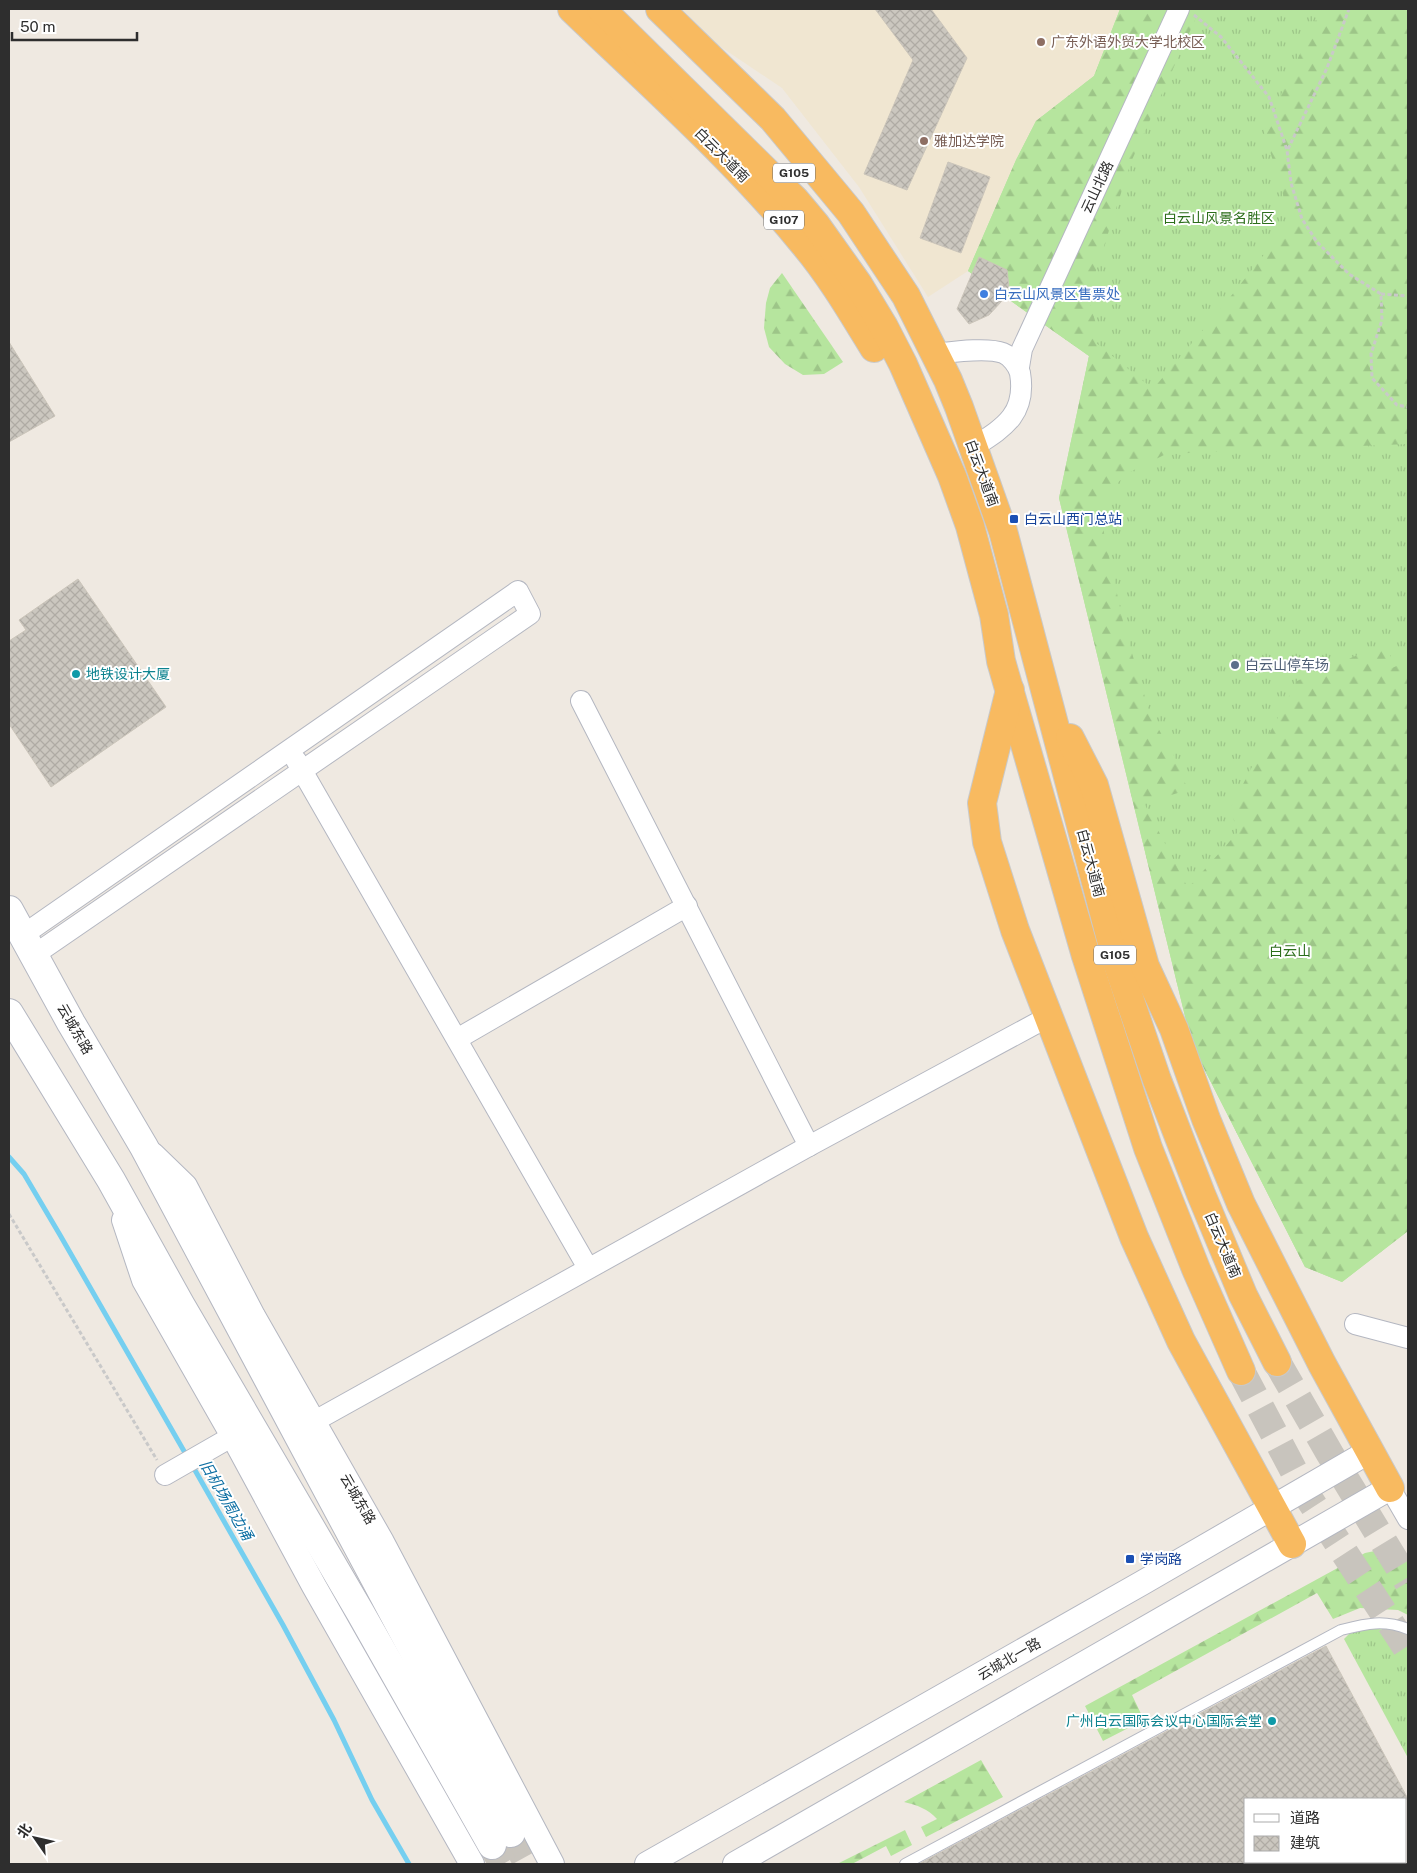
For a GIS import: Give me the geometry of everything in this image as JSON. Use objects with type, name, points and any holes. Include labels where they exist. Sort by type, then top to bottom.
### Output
[{"type":"highway","name":"白云大道南","points":[[572,9],[741,173],[805,245],[829,276],[872,343],[915,427],[949,468]]},
{"type":"highway","name":"白云大道南","points":[[601,9],[626,16],[795,174],[851,243],[934,354]]},
{"type":"highway","name":"白云大道南","points":[[660,9],[773,119],[827,182],[851,213],[906,296],[948,380],[1003,531],[1117,962],[1154,1071],[1201,1194],[1244,1295],[1277,1362]]},
{"type":"highway","name":"白云大道南","points":[[626,16],[816,225],[858,284],[884,327],[910,380],[949,468],[970,526],[994,615],[1002,660],[1010,690],[1086,956],[1148,1148],[1196,1269],[1241,1372]]},
{"type":"highway","points":[[1010,690],[982,803],[987,842],[1015,930],[1134,1237],[1181,1341],[1292,1544]]},
{"type":"highway","points":[[1046,690],[1094,785],[1145,966],[1174,1029],[1206,1119],[1242,1204],[1318,1356],[1390,1488]]},
{"type":"main road","name":"云城东路","points":[[9,1012],[18,1040],[111,1180],[180,1304],[360,1612],[502,1839],[144,1147],[70,1023],[17,925]]},
{"type":"street","name":"云山北路","points":[[1018,366],[1022,349],[1186,12]]},
{"type":"street","points":[[934,354],[975,350],[1004,354],[1018,366],[1021,382],[1020,403],[1013,416],[1005,426],[972,448]]},
{"type":"street","points":[[518,591],[530,614],[302,771],[17,925],[290,750],[518,591]]},
{"type":"street","points":[[582,701],[809,1146]]},
{"type":"street","points":[[290,750],[588,1268]]},
{"type":"street","points":[[456,1039],[687,906]]},
{"type":"street","points":[[313,1422],[588,1268],[1048,1016]]},
{"type":"street","name":"云城东路","points":[[144,1147],[185,1186],[253,1316],[382,1542],[552,1864]]},
{"type":"street","name":"云城东路","points":[[111,1180],[144,1280],[225,1441],[314,1586],[471,1863]]},
{"type":"street","points":[[1355,1324],[1408,1338]]},
{"type":"street","points":[[165,1474],[225,1441]]},
{"type":"street","name":"云城北一路","points":[[647,1864],[1370,1451]]},
{"type":"street","points":[[735,1864],[1390,1488],[1408,1519]]},
{"type":"lane","points":[[905,1864],[1341,1630],[1367,1623],[1380,1623],[1408,1629]]},
{"type":"path","points":[[1287,150],[1326,68],[1349,9]]},
{"type":"path","points":[[1186,12],[1220,37],[1269,98],[1287,150],[1290,184],[1302,219],[1317,242],[1349,274],[1382,294],[1408,296]]},
{"type":"path","points":[[1382,294],[1382,320],[1371,354],[1372,378],[1397,405],[1408,407]]},
{"type":"path","points":[[9,1214],[165,1474]]},
{"type":"shaded area","name":"雅加达学院","points":[[682,9],[1120,9],[1094,76],[1036,121],[1016,160],[968,271],[928,297],[859,187],[782,88],[718,45]]},
{"type":"green space","name":"白云山","points":[[1120,9],[1408,9],[1408,1231],[1342,1282],[1305,1267],[1192,1045],[1059,498],[1089,356],[968,271],[1016,160],[1036,121],[1094,76]]},
{"type":"green space","name":"白云山","points":[[1120,9],[1200,9],[1131,162],[1088,296],[1096,324],[1095,342],[1153,389],[1291,221],[1264,131],[1321,9],[1408,9],[1408,444],[1166,454],[1126,474],[1100,502],[1104,533],[1124,626],[1150,714],[1174,756],[1188,790],[1144,803],[1188,888],[1238,832],[1230,809],[1297,681],[1388,642],[1392,668],[1408,661],[1408,1231],[1342,1282],[1305,1267],[1192,1045],[1059,498],[1089,356],[968,271],[1016,160],[1036,121],[1094,76]]},
{"type":"green space","points":[[782,273],[843,362],[824,374],[803,375],[785,364],[769,347],[764,328],[766,303],[770,288]]},
{"type":"green space","points":[[1394,1547],[1408,1555],[1408,1615],[1398,1610],[1360,1608],[1333,1619],[1317,1593],[1132,1695],[1144,1720],[1103,1741],[1085,1706],[1365,1553]]},
{"type":"green space","points":[[1368,1628],[1388,1630],[1408,1638],[1408,1758],[1344,1639],[1349,1634]]},
{"type":"green space","points":[[981,1760],[1003,1797],[926,1837],[921,1827],[937,1819],[922,1808],[904,1802]]},
{"type":"green space","points":[[905,1830],[912,1845],[891,1856],[886,1846],[852,1864],[837,1864]]},
{"type":"building","points":[[875,9],[931,9],[967,58],[907,190],[864,174],[913,60]]},
{"type":"building","points":[[948,162],[990,177],[961,253],[920,238]]},
{"type":"building","name":"白云山风景区售票处","points":[[979,257],[1007,270],[1009,287],[1001,302],[989,315],[969,324],[957,309]]},
{"type":"building","points":[[9,342],[55,416],[9,442]]},
{"type":"building","name":"地铁设计大厦","points":[[78,579],[166,707],[51,787],[9,724],[9,641],[26,630],[19,620]]},
{"type":"building","name":"广州白云国际会议中心国际会堂","points":[[1326,1646],[1408,1799],[1244,1798],[1244,1863],[1246,1864],[919,1864]]},
{"type":"waterway","name":"旧机场周边涌","points":[[9,1157],[24,1174],[188,1458]]},
{"type":"waterway","name":"旧机场周边涌","points":[[192,1465],[283,1625],[334,1720],[372,1800],[409,1864]]},
{"type":"tunnel","points":[[1277,1362],[1330,1454],[1408,1582]]},
{"type":"tunnel","points":[[1241,1371],[1306,1494],[1408,1650]]},
{"type":"tunnel","points":[[511,1833],[528,1864]]},
{"type":"tunnel","points":[[492,1845],[503,1864]]},
{"type":"place","name":"广东外语外贸大学北校区","points":[[1041,42]]},
{"type":"place","name":"雅加达学院","points":[[924,141]]},
{"type":"place","name":"白云山风景区售票处","points":[[984,294]]},
{"type":"place","name":"白云山西门总站","points":[[1014,519]]},
{"type":"place","name":"白云山停车场","points":[[1235,665]]},
{"type":"place","name":"地铁设计大厦","points":[[76,674]]},
{"type":"place","name":"学岗路","points":[[1130,1559]]},
{"type":"place","name":"广州白云国际会议中心国际会堂","points":[[1272,1721]]},
{"type":"park label","name":"白云山风景名胜区","points":[[1219,218]]}]
